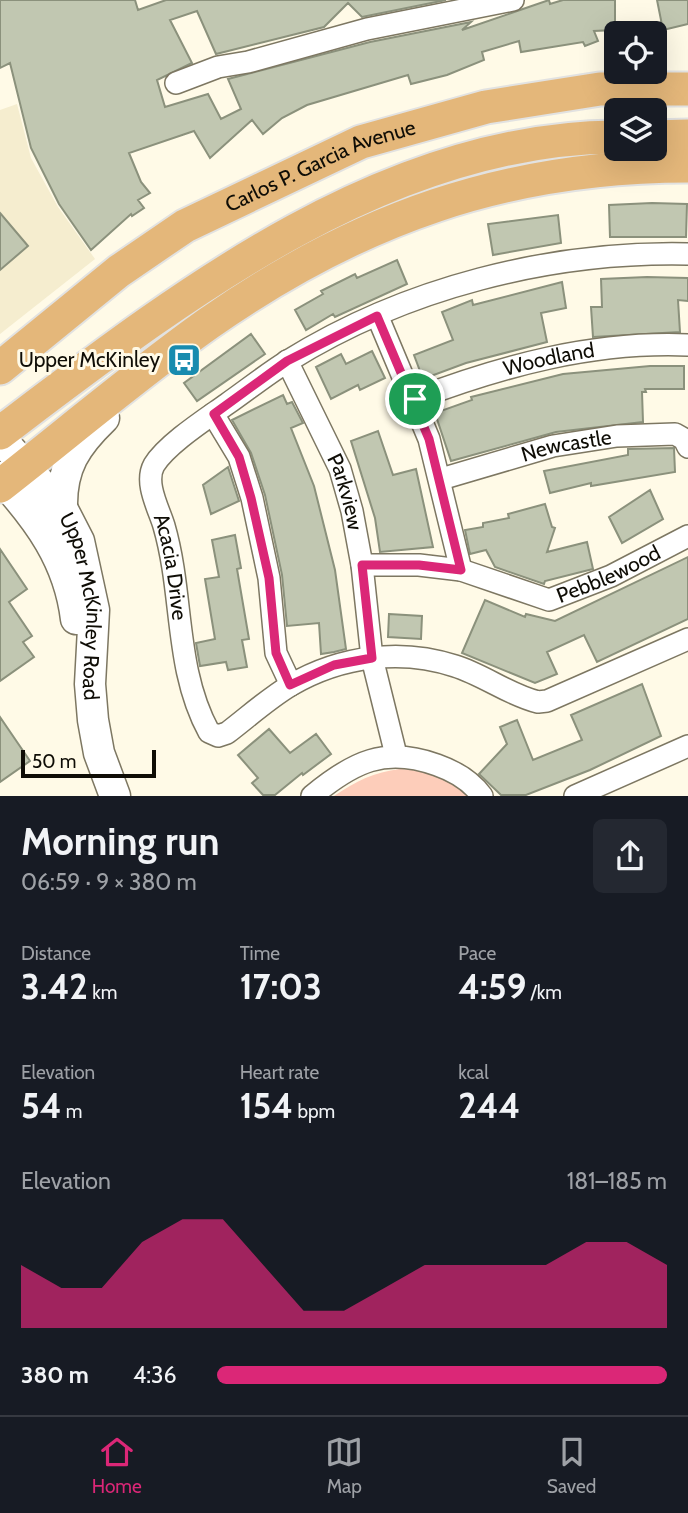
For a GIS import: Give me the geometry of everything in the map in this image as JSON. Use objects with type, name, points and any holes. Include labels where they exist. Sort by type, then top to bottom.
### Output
[{"type":"main road","name":"Carlos P. Garcia Avenue","points":[[0,368],[118,271],[185,226],[360,142],[486,107],[600,89],[688,89]]},
{"type":"main road","points":[[667,136],[688,136]]},
{"type":"main road","name":"Carlos P. Garcia Avenue","points":[[0,435],[152,317],[234,263],[391,184],[500,151],[604,138]]},
{"type":"main road","points":[[7,477],[180,344],[247,298],[321,254],[393,220],[456,197],[519,181],[575,172],[688,166]]},
{"type":"main road","points":[[0,516],[49,514],[77,445],[180,344]]},
{"type":"main road","name":"Upper McKinley Road","points":[[0,435],[7,477],[79,541],[89,577],[95,625],[92,711],[99,753],[115,796]]},
{"type":"main road","name":"Upper McKinley Road","points":[[49,514],[74,603],[76,636],[72,704],[82,761],[94,796]]},
{"type":"street","points":[[176,83],[218,67],[248,62],[367,29],[513,0]]},
{"type":"street","name":"Acacia Drive","points":[[688,254],[598,257],[515,271],[429,294],[377,316],[287,361],[167,451],[150,475],[150,485],[173,560],[183,658],[190,688],[209,732],[218,736],[227,733],[290,685],[334,665],[399,655],[440,661],[538,702],[547,701],[688,639]]},
{"type":"street","points":[[377,316],[415,399],[441,479],[461,570]]},
{"type":"street","name":"Woodland","points":[[415,399],[474,377],[545,358],[592,350],[688,345]]},
{"type":"street","name":"Parkview","points":[[287,361],[340,469],[362,565],[372,658],[396,755]]},
{"type":"street","points":[[214,414],[239,457],[251,498],[269,578],[276,653],[290,685]]},
{"type":"street","name":"Newcastle","points":[[441,479],[553,446],[617,436],[675,433],[684,439],[688,447]]},
{"type":"street","name":"Pebblewood","points":[[362,565],[419,565],[461,570],[549,600],[611,576],[688,536]]},
{"type":"street","points":[[575,796],[688,746]]},
{"type":"street","points":[[312,796],[356,765],[396,755],[446,768],[467,780],[482,796]]},
{"type":"shaded area","points":[[17,104],[31,158],[58,207],[95,259],[0,334],[0,110]]},
{"type":"shaded area","points":[[400,769],[437,776],[468,796],[334,796],[366,778]]},
{"type":"building","points":[[0,0],[135,0],[138,10],[166,0],[446,0],[362,17],[348,3],[324,27],[216,54],[197,11],[170,20],[192,63],[157,80],[165,107],[208,94],[221,119],[241,109],[228,79],[370,42],[471,22],[462,30],[549,0],[550,4],[563,0],[615,0],[615,21],[604,21],[604,31],[594,31],[598,41],[585,46],[583,42],[521,52],[519,41],[482,52],[484,60],[447,75],[411,84],[408,75],[307,105],[282,118],[263,134],[252,120],[210,158],[194,131],[129,153],[141,182],[150,193],[138,200],[144,208],[132,216],[131,214],[91,250],[59,204],[31,148],[10,63],[0,68]]},
{"type":"building","points":[[657,0],[688,0],[688,24],[667,29],[667,21],[661,21]]},
{"type":"building","points":[[687,204],[686,237],[610,237],[609,205]]},
{"type":"building","points":[[0,213],[28,246],[0,270]]},
{"type":"building","points":[[558,215],[561,243],[493,255],[488,224]]},
{"type":"building","points":[[397,260],[407,284],[335,317],[333,314],[306,330],[295,310],[323,294],[321,291],[355,274],[357,278]]},
{"type":"building","points":[[688,278],[688,301],[678,300],[680,332],[593,337],[591,307],[602,307],[601,279]]},
{"type":"building","points":[[562,282],[566,308],[541,313],[547,342],[466,363],[423,379],[414,355],[453,340],[442,312],[472,300],[473,305]]},
{"type":"building","points":[[251,334],[265,354],[197,401],[184,383]]},
{"type":"building","points":[[372,351],[385,378],[360,390],[358,385],[331,399],[316,367],[341,354],[346,364]]},
{"type":"building","points":[[650,366],[684,366],[684,389],[645,389],[646,392],[642,392],[643,422],[556,432],[451,461],[435,413],[472,400],[471,397],[563,374]]},
{"type":"building","points":[[283,395],[287,404],[292,402],[303,423],[291,428],[314,486],[335,570],[346,649],[334,652],[321,654],[319,623],[287,626],[282,575],[265,495],[251,453],[232,420]]},
{"type":"building","points":[[378,431],[393,475],[416,469],[433,547],[380,552],[375,518],[351,441]]},
{"type":"building","points":[[674,448],[675,472],[591,486],[591,483],[550,493],[544,471],[628,455],[628,449]]},
{"type":"building","points":[[228,467],[239,501],[211,514],[203,485]]},
{"type":"building","points":[[650,490],[663,519],[622,543],[609,517]]},
{"type":"building","points":[[545,504],[552,527],[555,528],[547,552],[587,542],[593,569],[545,581],[544,584],[495,567],[486,550],[470,554],[465,530],[483,527],[483,523],[509,518],[508,514]]},
{"type":"building","points":[[235,535],[241,568],[237,569],[249,639],[242,640],[247,667],[228,670],[226,662],[200,666],[196,643],[215,639],[205,579],[219,577],[212,540]]},
{"type":"building","points":[[0,549],[27,589],[9,602],[32,636],[23,642],[34,657],[0,681]]},
{"type":"building","points":[[688,557],[688,619],[597,662],[584,635],[547,652],[557,674],[535,683],[462,653],[485,600],[525,617],[526,614],[555,621]]},
{"type":"building","points":[[389,614],[422,616],[421,639],[388,637]]},
{"type":"building","points":[[642,684],[661,736],[590,770],[526,795],[501,795],[479,774],[507,744],[500,727],[517,720],[533,760],[582,740],[571,715]]},
{"type":"building","points":[[0,717],[30,761],[0,782]]},
{"type":"building","points":[[269,729],[290,753],[316,734],[331,754],[275,795],[263,795],[252,783],[258,778],[238,755]]},
{"type":"place","name":"Upper McKinley","points":[[184,360]]},
{"type":"route","points":[[377,316],[415,399],[441,479],[461,570],[419,565],[362,565],[372,658],[334,665],[290,685],[276,653],[269,578],[251,498],[239,457],[214,414],[287,361],[377,316]]}]
